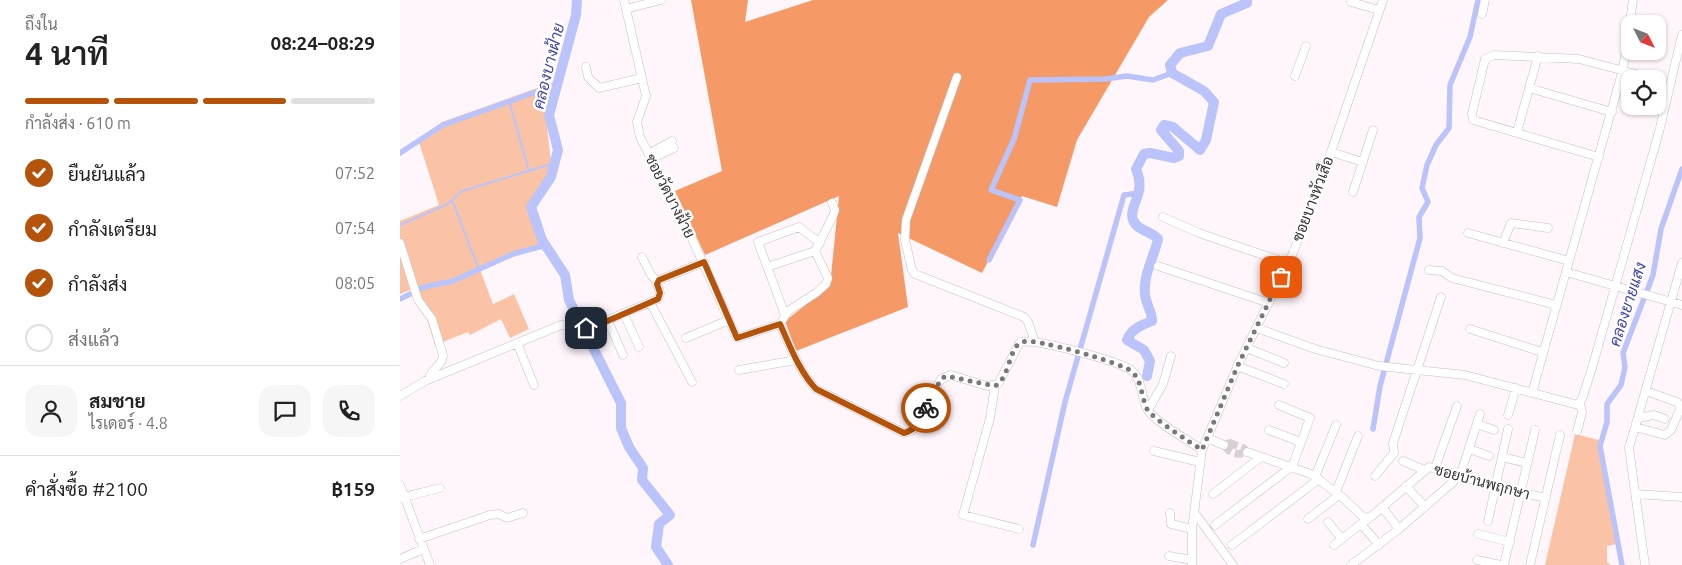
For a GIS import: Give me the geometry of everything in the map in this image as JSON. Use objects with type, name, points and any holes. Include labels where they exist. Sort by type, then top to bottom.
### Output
[{"type":"street","name":"ซอยวัดบางฝ้าย","points":[[624,0],[646,96],[637,127],[704,262],[737,338],[780,324]]},
{"type":"street","points":[[626,9],[661,0]]},
{"type":"street","name":"ซอยบางหัวเสือ","points":[[1192,563],[1192,529],[1202,450],[1237,366],[1288,263],[1331,152],[1383,0]]},
{"type":"street","points":[[1482,14],[1485,0]]},
{"type":"street","points":[[1532,393],[1542,352],[1612,112],[1623,69],[1633,0]]},
{"type":"street","points":[[1350,2],[1379,10]]},
{"type":"street","points":[[1577,431],[1582,413],[1580,403],[1659,132],[1669,83],[1682,35]]},
{"type":"street","points":[[1295,76],[1306,46]]},
{"type":"street","points":[[1599,157],[1476,121],[1471,117],[1483,65],[1487,57],[1494,55],[1538,56],[1579,58],[1626,70]]},
{"type":"street","points":[[1517,132],[1538,56]]},
{"type":"street","points":[[586,67],[588,77],[599,88],[642,78]]},
{"type":"street","points":[[957,77],[906,220],[905,240],[912,270],[919,277],[975,296],[1024,317],[1028,322],[1035,342]]},
{"type":"street","points":[[1529,88],[1612,112]]},
{"type":"street","points":[[1353,192],[1373,130]]},
{"type":"street","points":[[650,156],[673,144]]},
{"type":"street","points":[[1331,152],[1363,162]]},
{"type":"street","points":[[767,267],[815,251],[833,216],[832,203]]},
{"type":"street","points":[[1163,217],[1199,233],[1288,263]]},
{"type":"street","points":[[1503,243],[1511,223],[1548,228]]},
{"type":"street","points":[[785,315],[758,242],[800,227],[820,243]]},
{"type":"street","points":[[1468,233],[1569,261]]},
{"type":"street","points":[[400,243],[419,303],[432,319],[443,356],[443,360],[429,374],[429,379]]},
{"type":"street","points":[[815,251],[828,278],[826,284],[785,315],[780,324],[807,380],[816,389],[904,433],[912,431],[917,425],[941,379],[946,376],[995,386]]},
{"type":"street","points":[[400,396],[429,379],[564,324],[586,328],[608,321],[650,302],[660,296],[657,281],[651,275],[642,257]]},
{"type":"street","points":[[657,281],[704,262]]},
{"type":"street","points":[[1645,565],[1629,448],[1682,263]]},
{"type":"street","points":[[1158,266],[1269,303]]},
{"type":"street","points":[[1429,270],[1442,271],[1452,278],[1556,305]]},
{"type":"street","points":[[1566,272],[1682,305]]},
{"type":"street","points":[[1375,476],[1394,453],[1393,443],[1441,297]]},
{"type":"street","points":[[650,302],[692,382]]},
{"type":"street","points":[[624,314],[639,347]]},
{"type":"street","points":[[686,338],[729,320]]},
{"type":"street","points":[[608,321],[623,354]]},
{"type":"street","points":[[1257,328],[1315,349],[1379,366],[1465,375],[1575,406],[1580,403]]},
{"type":"street","points":[[1470,329],[1542,352]]},
{"type":"street","points":[[1019,529],[963,515],[990,418],[995,386],[1002,381],[1017,345],[1024,341],[1083,353],[1130,370],[1138,380],[1148,410],[1202,450]]},
{"type":"street","points":[[517,343],[534,386]]},
{"type":"street","points":[[1247,348],[1284,363]]},
{"type":"street","points":[[1148,410],[1162,384],[1171,356]]},
{"type":"street","points":[[739,370],[796,360]]},
{"type":"street","points":[[1237,366],[1284,384]]},
{"type":"street","points":[[1508,415],[1516,388]]},
{"type":"street","points":[[1635,427],[1665,435],[1671,430],[1681,407],[1677,402],[1646,391]]},
{"type":"street","points":[[1215,525],[1292,467],[1310,418],[1279,405]]},
{"type":"street","points":[[1435,468],[1456,406]]},
{"type":"street","points":[[1351,565],[1399,529],[1460,476],[1480,414]]},
{"type":"street","points":[[1638,418],[1654,415],[1665,419]]},
{"type":"street","points":[[1476,424],[1494,430]]},
{"type":"street","points":[[1232,545],[1317,478],[1336,425]]},
{"type":"street","points":[[1488,521],[1508,429]]},
{"type":"street","points":[[1269,430],[1302,442]]},
{"type":"street","points":[[1476,560],[1503,565],[1510,542],[1535,430]]},
{"type":"street","points":[[1530,565],[1560,435]]},
{"type":"street","points":[[1308,519],[1338,493],[1358,436]]},
{"type":"street","points":[[1207,438],[1224,445]]},
{"type":"street","points":[[1469,449],[1489,456]]},
{"type":"street","points":[[1154,451],[1200,462]]},
{"type":"street","points":[[1247,452],[1292,467],[1317,478],[1338,493],[1360,516],[1366,518],[1372,516]]},
{"type":"street","points":[[1213,494],[1261,457]]},
{"type":"street","points":[[1502,457],[1528,462]]},
{"type":"street","points":[[1403,461],[1424,470]]},
{"type":"street","name":"ซอยบ้านพฤกษา","points":[[1334,546],[1372,516],[1424,470],[1435,468],[1496,487],[1546,498]]},
{"type":"street","points":[[400,485],[402,498],[430,565]]},
{"type":"street","points":[[1406,486],[1425,507]]},
{"type":"street","points":[[402,498],[440,488]]},
{"type":"street","points":[[1636,494],[1682,497]]},
{"type":"street","points":[[1382,507],[1399,529]]},
{"type":"street","points":[[1194,512],[1232,565]]},
{"type":"street","points":[[419,539],[490,515],[498,514],[507,518],[523,513]]},
{"type":"street","points":[[1170,513],[1171,524],[1192,529]]},
{"type":"street","points":[[1328,522],[1342,539]]},
{"type":"street","points":[[1361,524],[1379,545]]},
{"type":"street","points":[[1478,534],[1510,542]]},
{"type":"street","points":[[400,559],[423,548]]},
{"type":"street","points":[[1169,556],[1192,563]]},
{"type":"shaded area","points":[[691,0],[748,0],[745,22],[813,0],[1168,0],[1149,17],[1077,140],[1057,207],[1022,196],[982,273],[898,233],[908,307],[796,351],[785,321],[830,286],[839,196],[705,255],[675,191],[722,171]]},
{"type":"shaded area","points":[[554,82],[545,110],[552,169],[528,205],[540,246],[479,267],[493,304],[514,294],[529,329],[510,338],[501,319],[470,335],[468,332],[435,345],[417,287],[400,294],[400,221],[439,205],[418,139],[442,122]]},
{"type":"shaded area","points":[[1575,434],[1599,440],[1616,544],[1607,546],[1607,562],[1611,565],[1545,565]]},
{"type":"waterway","name":"คลองบางฝ้าย","points":[[577,0],[576,15],[549,115],[558,150],[551,177],[531,207],[542,240],[565,275],[569,300],[621,403],[621,428],[629,447],[643,468],[642,480],[670,515],[659,524],[656,547],[668,565]]},
{"type":"waterway","points":[[1147,376],[1150,361],[1144,350],[1127,340],[1134,330],[1152,321],[1145,287],[1147,273],[1158,239],[1141,229],[1133,220],[1133,209],[1139,193],[1139,178],[1136,169],[1144,154],[1150,153],[1174,158],[1179,156],[1179,151],[1161,130],[1164,125],[1173,127],[1200,150],[1206,140],[1214,102],[1204,91],[1172,73],[1170,65],[1180,53],[1208,46],[1221,14],[1247,3],[1247,0]]},
{"type":"waterway","points":[[1373,429],[1380,386],[1420,238],[1419,217],[1428,202],[1422,188],[1427,165],[1436,145],[1449,128],[1450,85],[1470,37],[1478,0]]},
{"type":"waterway","points":[[989,260],[1020,200],[991,190],[1014,139],[1030,80],[1105,79],[1127,76],[1153,80],[1172,73]]},
{"type":"waterway","points":[[400,153],[443,125],[558,84]]},
{"type":"waterway","points":[[509,101],[529,171]]},
{"type":"waterway","points":[[400,225],[448,204],[462,191],[555,163]]},
{"type":"waterway","name":"คลองยายแสง","points":[[1622,565],[1600,446],[1607,422],[1607,404],[1621,385],[1625,367],[1623,353],[1653,275],[1661,229],[1682,169]]},
{"type":"waterway","points":[[1033,545],[1065,402],[1124,195],[1140,193]]},
{"type":"waterway","points":[[453,202],[479,270]]},
{"type":"waterway","points":[[400,299],[424,287],[453,281],[513,254],[546,245]]},
{"type":"tunnel","points":[[1230,443],[1243,448],[1247,452],[1240,454],[1231,452],[1224,445],[1230,443]]},
{"type":"way so far","points":[[926,408],[941,379],[946,376],[951,375],[987,386],[995,386],[1002,381],[1020,342],[1038,343],[1083,353],[1130,370],[1138,380],[1149,412],[1202,450],[1238,365],[1281,277]]},
{"type":"route","points":[[586,328],[596,326],[658,299],[660,293],[657,281],[704,262],[737,338],[780,324],[807,380],[816,389],[830,398],[904,433],[912,431],[926,408]]}]
